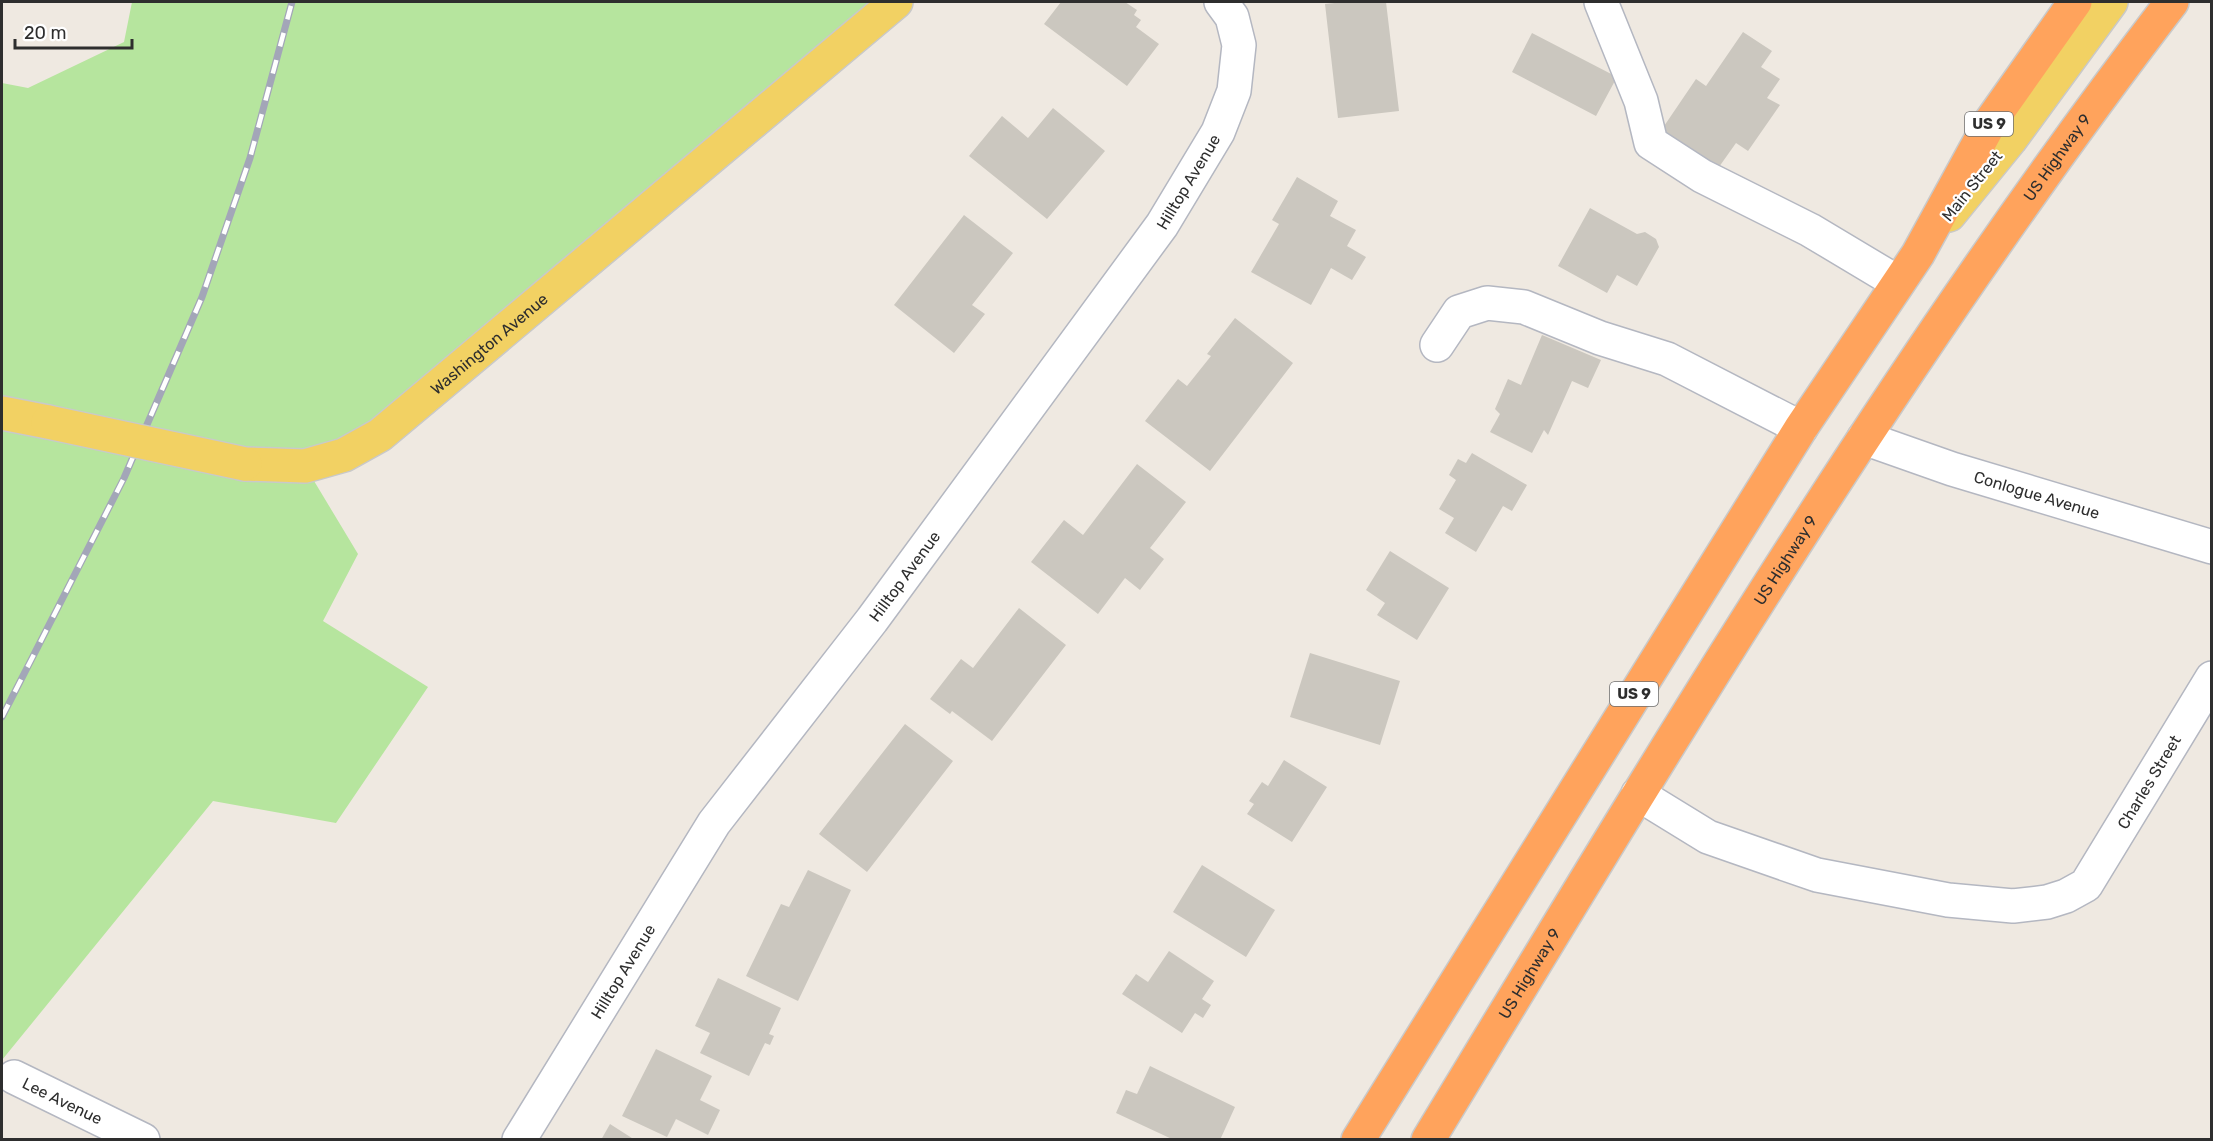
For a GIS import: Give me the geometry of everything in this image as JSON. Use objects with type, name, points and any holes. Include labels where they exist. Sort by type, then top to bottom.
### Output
[{"type":"highway","name":"US 9","points":[[1358,1140],[1801,428],[1897,282],[1918,254],[1991,121],[2075,2]]},
{"type":"highway","name":"US Highway 9","points":[[1428,1140],[1638,794],[1864,438],[1950,307],[2114,77],[2172,2]]},
{"type":"main road","name":"Washington Avenue","points":[[2,413],[245,464],[305,466],[344,455],[380,435],[896,2]]},
{"type":"main road","name":"Main Street","points":[[1918,254],[2010,140],[2111,2]]},
{"type":"street","name":"Hilltop Avenue","points":[[519,1140],[714,823],[872,620],[1162,225],[1218,132],[1234,91],[1239,45],[1232,17],[1221,2]]},
{"type":"street","points":[[1601,2],[1641,102],[1651,143],[1702,176],[1810,230],[1897,282]]},
{"type":"street","points":[[1437,345],[1459,312],[1487,303],[1524,307],[1600,338],[1667,360],[1801,428]]},
{"type":"street","name":"Conlogue Avenue","points":[[1864,438],[1952,469],[2211,547]]},
{"type":"street","name":"Charles Street","points":[[1638,794],[1708,837],[1817,875],[1948,900],[2013,906],[2047,902],[2066,896],[2086,885],[2211,678]]},
{"type":"street","name":"Lee Avenue","points":[[14,1077],[143,1140]]},
{"type":"green space","points":[[132,2],[896,2],[380,435],[305,466],[358,554],[323,621],[428,687],[336,823],[213,801],[2,1060],[2,83],[28,88],[124,42]]},
{"type":"building","points":[[1061,2],[1125,2],[1137,10],[1134,15],[1141,20],[1136,27],[1159,44],[1127,86],[1044,24]]},
{"type":"building","points":[[1386,2],[1399,111],[1338,118],[1325,4]]},
{"type":"building","points":[[1743,32],[1772,51],[1761,67],[1780,79],[1767,98],[1780,105],[1748,151],[1736,143],[1714,174],[1658,135],[1696,79],[1706,86]]},
{"type":"building","points":[[1532,33],[1617,77],[1596,116],[1512,72]]},
{"type":"building","points":[[1053,108],[1105,151],[1047,219],[969,156],[1002,116],[1028,138]]},
{"type":"building","points":[[1297,177],[1338,201],[1330,216],[1356,230],[1347,246],[1366,257],[1352,280],[1331,268],[1311,305],[1251,272],[1279,224],[1272,220]]},
{"type":"building","points":[[1590,208],[1637,234],[1645,232],[1656,239],[1659,247],[1637,286],[1617,275],[1607,293],[1558,266]]},
{"type":"building","points":[[964,215],[1013,253],[972,305],[985,314],[954,353],[894,305]]},
{"type":"building","points":[[1235,318],[1293,363],[1210,471],[1145,421],[1178,379],[1187,386],[1211,356],[1207,354]]},
{"type":"building","points":[[1542,335],[1601,360],[1588,388],[1572,381],[1548,435],[1544,430],[1532,453],[1490,432],[1500,414],[1495,409],[1508,379],[1521,385]]},
{"type":"building","points":[[1472,453],[1527,485],[1512,511],[1503,506],[1476,552],[1445,533],[1454,518],[1439,509],[1456,480],[1449,475],[1458,459],[1466,463]]},
{"type":"building","points":[[1137,464],[1186,502],[1150,548],[1164,559],[1140,590],[1125,578],[1098,614],[1031,562],[1064,520],[1083,535]]},
{"type":"building","points":[[1390,551],[1449,588],[1417,640],[1377,615],[1385,603],[1366,590]]},
{"type":"building","points":[[1019,608],[1066,645],[992,741],[952,711],[950,714],[930,699],[961,659],[973,668]]},
{"type":"building","points":[[1310,653],[1400,681],[1380,745],[1290,717]]},
{"type":"building","points":[[905,724],[953,761],[867,872],[819,834]]},
{"type":"building","points":[[1284,760],[1327,787],[1292,842],[1247,814],[1254,804],[1249,801],[1262,782],[1268,786]]},
{"type":"building","points":[[1202,865],[1275,910],[1246,957],[1173,912]]},
{"type":"building","points":[[808,870],[851,890],[798,1001],[746,976],[781,904],[789,907]]},
{"type":"building","points":[[1169,951],[1214,981],[1202,999],[1211,1005],[1203,1018],[1195,1013],[1182,1033],[1122,994],[1136,974],[1148,982]]},
{"type":"building","points":[[718,978],[781,1008],[769,1034],[774,1036],[770,1045],[765,1043],[749,1076],[700,1053],[710,1033],[695,1026]]},
{"type":"building","points":[[656,1049],[712,1076],[700,1100],[720,1110],[708,1135],[676,1119],[667,1137],[622,1116]]},
{"type":"building","points":[[1150,1066],[1235,1107],[1220,1140],[1174,1140],[1116,1113],[1126,1090],[1137,1094]]},
{"type":"building","points":[[610,1124],[635,1140],[601,1140]]},
{"type":"railway","points":[[2,717],[124,478],[202,297],[250,158],[292,2]]}]
